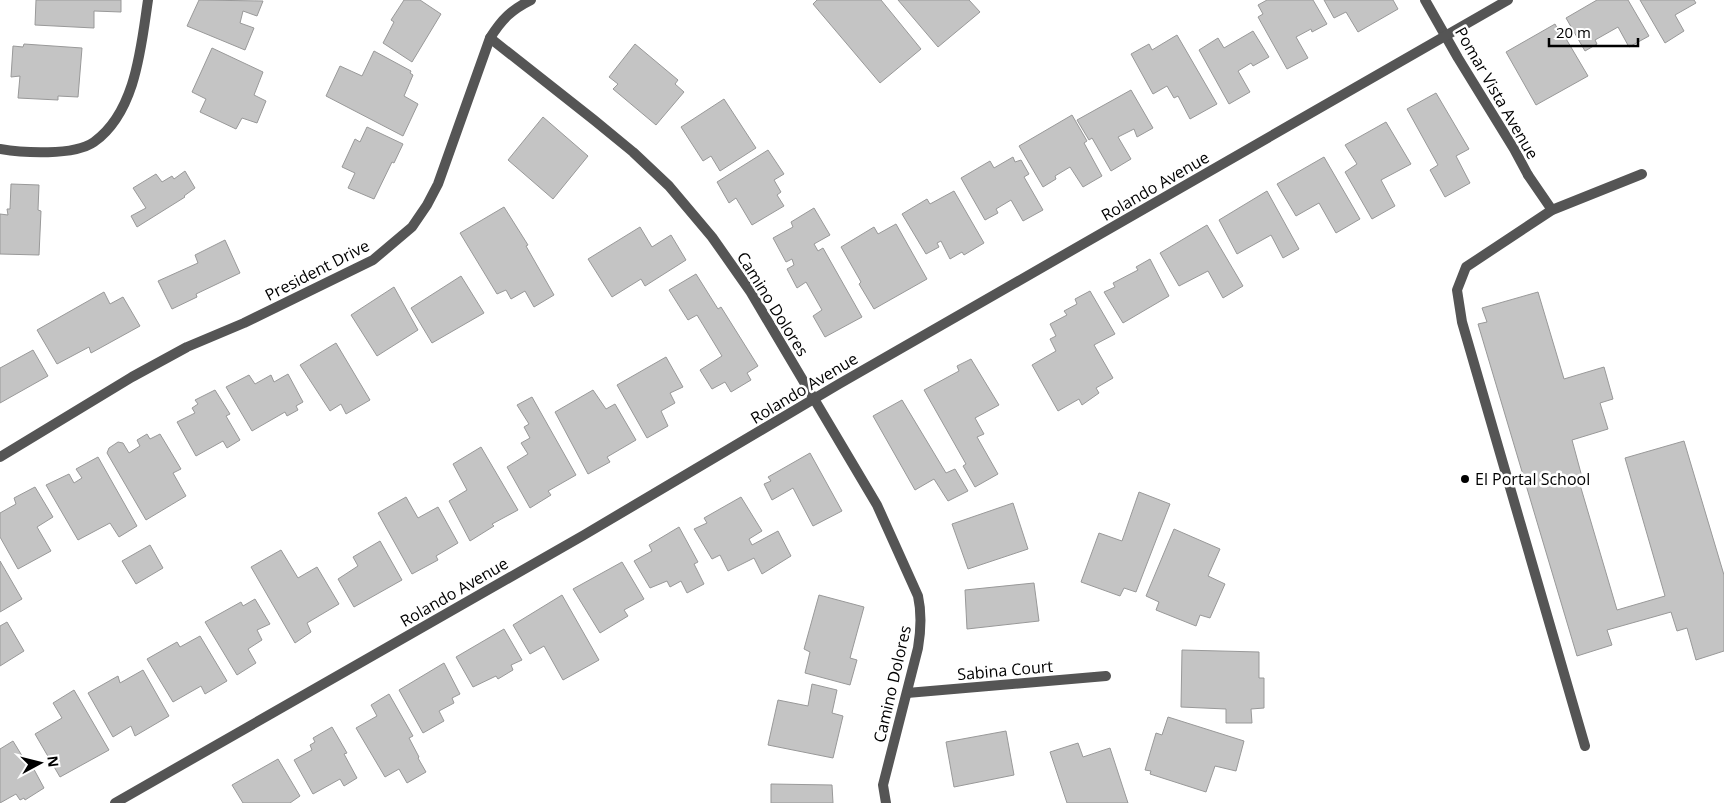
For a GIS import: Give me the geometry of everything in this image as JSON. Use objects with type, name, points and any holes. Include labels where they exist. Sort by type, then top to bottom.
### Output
[{"type":"street","points":[[0,149],[13,151],[59,151],[78,148],[92,143],[108,129],[124,104],[140,58],[148,0]]},
{"type":"street","name":"President Drive","points":[[0,457],[132,377],[188,348],[373,260],[393,244],[412,227],[427,206],[438,184],[490,38],[501,21],[514,8],[531,0]]},
{"type":"street","name":"Pomar Vista Avenue","points":[[1426,0],[1458,58],[1528,175],[1552,210]]},
{"type":"street","name":"Rolando Avenue","points":[[115,803],[584,535],[814,400],[1508,0]]},
{"type":"street","name":"Camino Dolores","points":[[490,38],[594,120],[670,186],[712,237],[750,291],[877,505],[918,596],[921,611],[921,629],[907,693],[883,785],[886,803]]},
{"type":"street","points":[[1585,746],[1462,322],[1457,290],[1466,267],[1552,210],[1642,174]]},
{"type":"street","name":"Sabina Court","points":[[907,693],[1106,676]]},
{"type":"building","points":[[36,0],[121,0],[121,12],[94,11],[94,28],[35,25]]},
{"type":"building","points":[[199,0],[263,1],[257,16],[243,11],[240,23],[254,28],[245,50],[187,26]]},
{"type":"building","points":[[404,0],[420,0],[441,14],[412,62],[383,43],[394,22],[391,20]]},
{"type":"building","points":[[817,0],[881,0],[921,49],[880,83],[813,4]]},
{"type":"building","points":[[898,0],[969,0],[980,12],[938,47]]},
{"type":"building","points":[[1267,0],[1313,0],[1327,24],[1312,32],[1311,29],[1296,37],[1308,58],[1287,69],[1258,17],[1263,14],[1258,5]]},
{"type":"building","points":[[1324,0],[1393,0],[1398,9],[1358,32],[1346,12],[1334,18]]},
{"type":"building","points":[[1597,0],[1628,0],[1649,36],[1629,47],[1618,27],[1595,40],[1597,44],[1585,51],[1566,18]]},
{"type":"building","points":[[1640,0],[1694,0],[1696,3],[1675,15],[1684,31],[1665,43]]},
{"type":"building","points":[[1555,24],[1588,76],[1536,105],[1506,52]]},
{"type":"building","points":[[1253,31],[1269,57],[1253,66],[1251,63],[1238,71],[1250,92],[1229,104],[1199,50],[1218,38],[1224,48]]},
{"type":"building","points":[[1177,35],[1217,104],[1190,119],[1178,96],[1174,98],[1167,86],[1153,94],[1131,54],[1149,44],[1152,50]]},
{"type":"building","points":[[24,44],[82,48],[78,97],[58,96],[58,100],[18,98],[20,76],[11,77],[13,46],[23,47]]},
{"type":"building","points":[[635,44],[678,80],[675,84],[684,92],[656,125],[613,89],[618,84],[609,77]]},
{"type":"building","points":[[212,48],[263,72],[254,95],[266,101],[257,123],[242,118],[236,129],[200,112],[206,99],[192,92]]},
{"type":"building","points":[[374,51],[411,71],[410,73],[413,75],[404,96],[418,104],[403,136],[326,96],[340,66],[362,76]]},
{"type":"building","points":[[1131,90],[1153,128],[1137,137],[1134,129],[1118,137],[1131,159],[1111,171],[1092,138],[1089,140],[1077,120]]},
{"type":"building","points":[[1436,93],[1469,149],[1456,156],[1470,183],[1445,197],[1430,170],[1438,165],[1407,109]]},
{"type":"building","points":[[724,99],[756,148],[720,171],[711,156],[703,161],[681,127]]},
{"type":"building","points":[[1072,115],[1087,141],[1084,143],[1102,176],[1083,187],[1070,167],[1055,176],[1056,179],[1043,187],[1019,146]]},
{"type":"building","points":[[543,117],[588,156],[553,199],[508,160]]},
{"type":"building","points":[[1386,122],[1411,164],[1381,180],[1395,206],[1372,219],[1345,172],[1357,164],[1345,145]]},
{"type":"building","points":[[367,127],[403,144],[374,199],[348,188],[355,173],[342,167],[355,139],[360,142]]},
{"type":"building","points":[[768,150],[784,174],[774,180],[781,192],[777,195],[784,206],[752,225],[736,198],[729,203],[717,182]]},
{"type":"building","points":[[1013,157],[1015,162],[1021,160],[1029,174],[1024,177],[1043,210],[1023,221],[1011,200],[996,209],[998,213],[985,220],[961,178],[990,161],[994,168]]},
{"type":"building","points":[[1324,157],[1360,219],[1336,233],[1319,203],[1296,216],[1277,184]]},
{"type":"building","points":[[185,171],[195,188],[185,197],[137,227],[131,216],[146,208],[133,188],[156,174],[162,182],[172,176],[174,179]]},
{"type":"building","points":[[11,184],[39,185],[38,210],[41,211],[39,255],[0,254],[0,214],[8,215],[7,209],[10,209]]},
{"type":"building","points":[[954,191],[984,243],[964,255],[962,252],[950,259],[941,241],[937,243],[939,247],[926,254],[902,214],[927,199],[930,204]]},
{"type":"building","points":[[1267,191],[1299,249],[1283,258],[1271,235],[1237,254],[1219,220]]},
{"type":"building","points":[[504,207],[528,245],[526,246],[554,295],[534,307],[525,291],[511,299],[506,290],[497,294],[460,233]]},
{"type":"building","points":[[814,208],[830,235],[814,244],[818,251],[823,248],[862,317],[825,337],[813,316],[822,310],[806,282],[797,288],[787,269],[794,265],[792,259],[786,262],[773,238],[793,227],[791,222]]},
{"type":"building","points":[[896,224],[927,279],[874,309],[841,247],[874,227],[878,234]]},
{"type":"building","points":[[1207,225],[1243,286],[1223,298],[1208,271],[1179,286],[1160,253]]},
{"type":"building","points":[[640,227],[652,247],[671,235],[686,260],[645,286],[641,279],[612,297],[588,259]]},
{"type":"building","points":[[225,240],[240,273],[196,294],[197,297],[172,309],[158,281],[198,263],[195,255]]},
{"type":"building","points":[[1150,259],[1169,296],[1123,323],[1104,292],[1115,287],[1113,283],[1138,270],[1136,267]]},
{"type":"building","points":[[696,274],[718,309],[721,307],[758,366],[747,373],[751,380],[731,392],[725,382],[712,389],[700,370],[722,356],[697,315],[688,320],[669,290]]},
{"type":"building","points":[[461,276],[484,313],[432,343],[411,308]]},
{"type":"building","points":[[394,287],[418,330],[377,356],[351,315]]},
{"type":"building","points":[[1090,291],[1115,334],[1094,345],[1113,378],[1096,388],[1099,393],[1082,405],[1079,399],[1058,411],[1032,365],[1056,351],[1050,339],[1056,336],[1050,324],[1067,315],[1064,311],[1077,304],[1075,299]]},
{"type":"building","points":[[104,292],[110,304],[123,297],[140,326],[91,353],[89,347],[57,364],[37,330]]},
{"type":"building","points":[[1538,292],[1564,379],[1604,367],[1613,399],[1600,403],[1608,429],[1572,440],[1582,477],[1578,478],[1617,610],[1665,596],[1625,458],[1684,441],[1724,575],[1724,651],[1696,660],[1687,628],[1677,631],[1671,612],[1607,630],[1612,645],[1577,656],[1478,324],[1487,322],[1482,308]]},
{"type":"building","points":[[336,343],[370,400],[346,414],[341,404],[330,411],[300,365]]},
{"type":"building","points":[[33,350],[48,376],[0,403],[0,368]]},
{"type":"building","points":[[666,357],[683,387],[670,393],[675,403],[661,411],[668,426],[647,438],[617,385]]},
{"type":"building","points":[[971,359],[999,405],[975,418],[984,434],[977,437],[998,474],[975,487],[963,466],[966,464],[924,390],[959,371],[957,366]]},
{"type":"building","points":[[288,374],[303,402],[296,406],[298,410],[287,416],[285,412],[252,431],[226,387],[249,375],[255,384],[271,375],[274,382]]},
{"type":"building","points":[[215,390],[230,414],[226,416],[240,440],[227,448],[223,441],[196,456],[177,422],[195,413],[192,408],[198,404],[195,400]]},
{"type":"building","points":[[593,390],[606,409],[615,404],[636,440],[607,457],[610,462],[588,474],[555,412]]},
{"type":"building","points":[[532,397],[576,475],[548,491],[551,495],[530,508],[507,467],[528,454],[521,443],[530,438],[524,427],[529,424],[517,405]]},
{"type":"building","points":[[902,400],[946,473],[955,469],[968,491],[948,501],[934,479],[915,490],[873,416]]},
{"type":"building","points":[[147,434],[150,439],[160,434],[181,469],[173,473],[186,496],[146,520],[107,453],[109,448],[118,442],[123,443],[129,453],[140,446],[137,440]]},
{"type":"building","points":[[481,447],[518,510],[492,524],[494,526],[470,541],[449,501],[467,490],[453,464]]},
{"type":"building","points":[[810,453],[842,511],[813,526],[793,488],[772,500],[764,484],[771,481],[768,477]]},
{"type":"building","points":[[98,457],[137,526],[119,537],[110,523],[78,540],[46,485],[69,474],[74,483],[82,478],[76,469]]},
{"type":"building","points":[[35,487],[53,517],[37,527],[51,551],[18,569],[0,537],[0,513],[16,504],[14,498]]},
{"type":"building","points":[[1139,492],[1170,504],[1136,592],[1124,588],[1120,596],[1081,582],[1099,533],[1122,541]]},
{"type":"building","points":[[406,497],[418,518],[438,507],[458,543],[436,556],[438,560],[412,574],[378,513]]},
{"type":"building","points":[[741,497],[762,531],[749,539],[752,545],[778,531],[791,556],[762,574],[754,558],[728,571],[720,555],[712,559],[694,529],[707,523],[704,518]]},
{"type":"building","points":[[1013,503],[1028,549],[968,569],[952,524]]},
{"type":"building","points":[[679,527],[698,562],[694,564],[704,584],[687,593],[681,581],[670,587],[667,581],[650,588],[634,561],[652,551],[649,545]]},
{"type":"building","points":[[1174,529],[1220,549],[1208,576],[1225,584],[1210,618],[1200,615],[1196,626],[1156,610],[1159,602],[1146,596]]},
{"type":"building","points":[[380,541],[402,580],[354,607],[338,579],[358,566],[353,557]]},
{"type":"building","points":[[150,545],[163,568],[136,584],[122,561]]},
{"type":"building","points":[[281,550],[298,578],[317,567],[339,604],[307,623],[311,632],[295,643],[251,567]]},
{"type":"building","points":[[0,561],[22,599],[0,612]]},
{"type":"building","points":[[622,562],[644,599],[624,610],[628,616],[600,633],[573,589]]},
{"type":"building","points":[[1034,583],[1039,621],[967,629],[965,590]]},
{"type":"building","points":[[562,595],[599,660],[563,680],[544,646],[530,654],[513,625]]},
{"type":"building","points":[[819,595],[864,607],[850,658],[857,660],[850,685],[805,673],[810,652],[804,649]]},
{"type":"building","points":[[255,599],[270,624],[257,630],[262,640],[248,649],[256,663],[237,675],[205,622],[241,602],[243,606]]},
{"type":"building","points":[[7,622],[24,651],[0,666],[0,626]]},
{"type":"building","points":[[504,629],[522,660],[511,665],[513,670],[498,679],[496,676],[473,687],[456,657]]},
{"type":"building","points":[[200,636],[227,681],[205,694],[201,686],[173,702],[147,659],[177,642],[180,647]]},
{"type":"building","points":[[1182,650],[1259,652],[1259,678],[1264,678],[1264,708],[1251,709],[1252,723],[1226,723],[1226,709],[1181,707]]},
{"type":"building","points":[[444,663],[460,694],[452,698],[454,703],[439,711],[444,721],[423,733],[399,690]]},
{"type":"building","points":[[143,670],[169,716],[135,736],[131,726],[113,737],[88,693],[118,676],[120,683]]},
{"type":"building","points":[[812,684],[837,690],[832,713],[843,716],[833,758],[768,745],[778,700],[808,706]]},
{"type":"building","points":[[74,690],[109,750],[60,777],[35,734],[62,718],[53,703]]},
{"type":"building","points":[[389,694],[413,736],[409,738],[426,772],[407,783],[399,769],[385,777],[356,728],[377,716],[371,705]]},
{"type":"building","points":[[1168,717],[1244,741],[1236,771],[1215,766],[1206,792],[1150,774],[1151,771],[1145,770],[1156,733],[1162,735]]},
{"type":"building","points":[[332,727],[347,753],[344,754],[357,778],[344,786],[340,779],[313,794],[294,760],[312,750],[310,745],[315,742],[313,738]]},
{"type":"building","points":[[1006,731],[1014,775],[954,787],[946,742]]},
{"type":"building","points":[[13,741],[27,764],[30,762],[44,788],[25,800],[24,798],[20,800],[16,794],[0,803],[0,749]]},
{"type":"building","points":[[1078,743],[1083,757],[1110,748],[1128,803],[1067,803],[1050,752]]},
{"type":"building","points":[[278,759],[300,796],[290,803],[243,803],[232,785]]},
{"type":"building","points":[[771,784],[832,785],[833,803],[771,803]]},
{"type":"place","name":"El Portal School","points":[[1465,479]]}]
